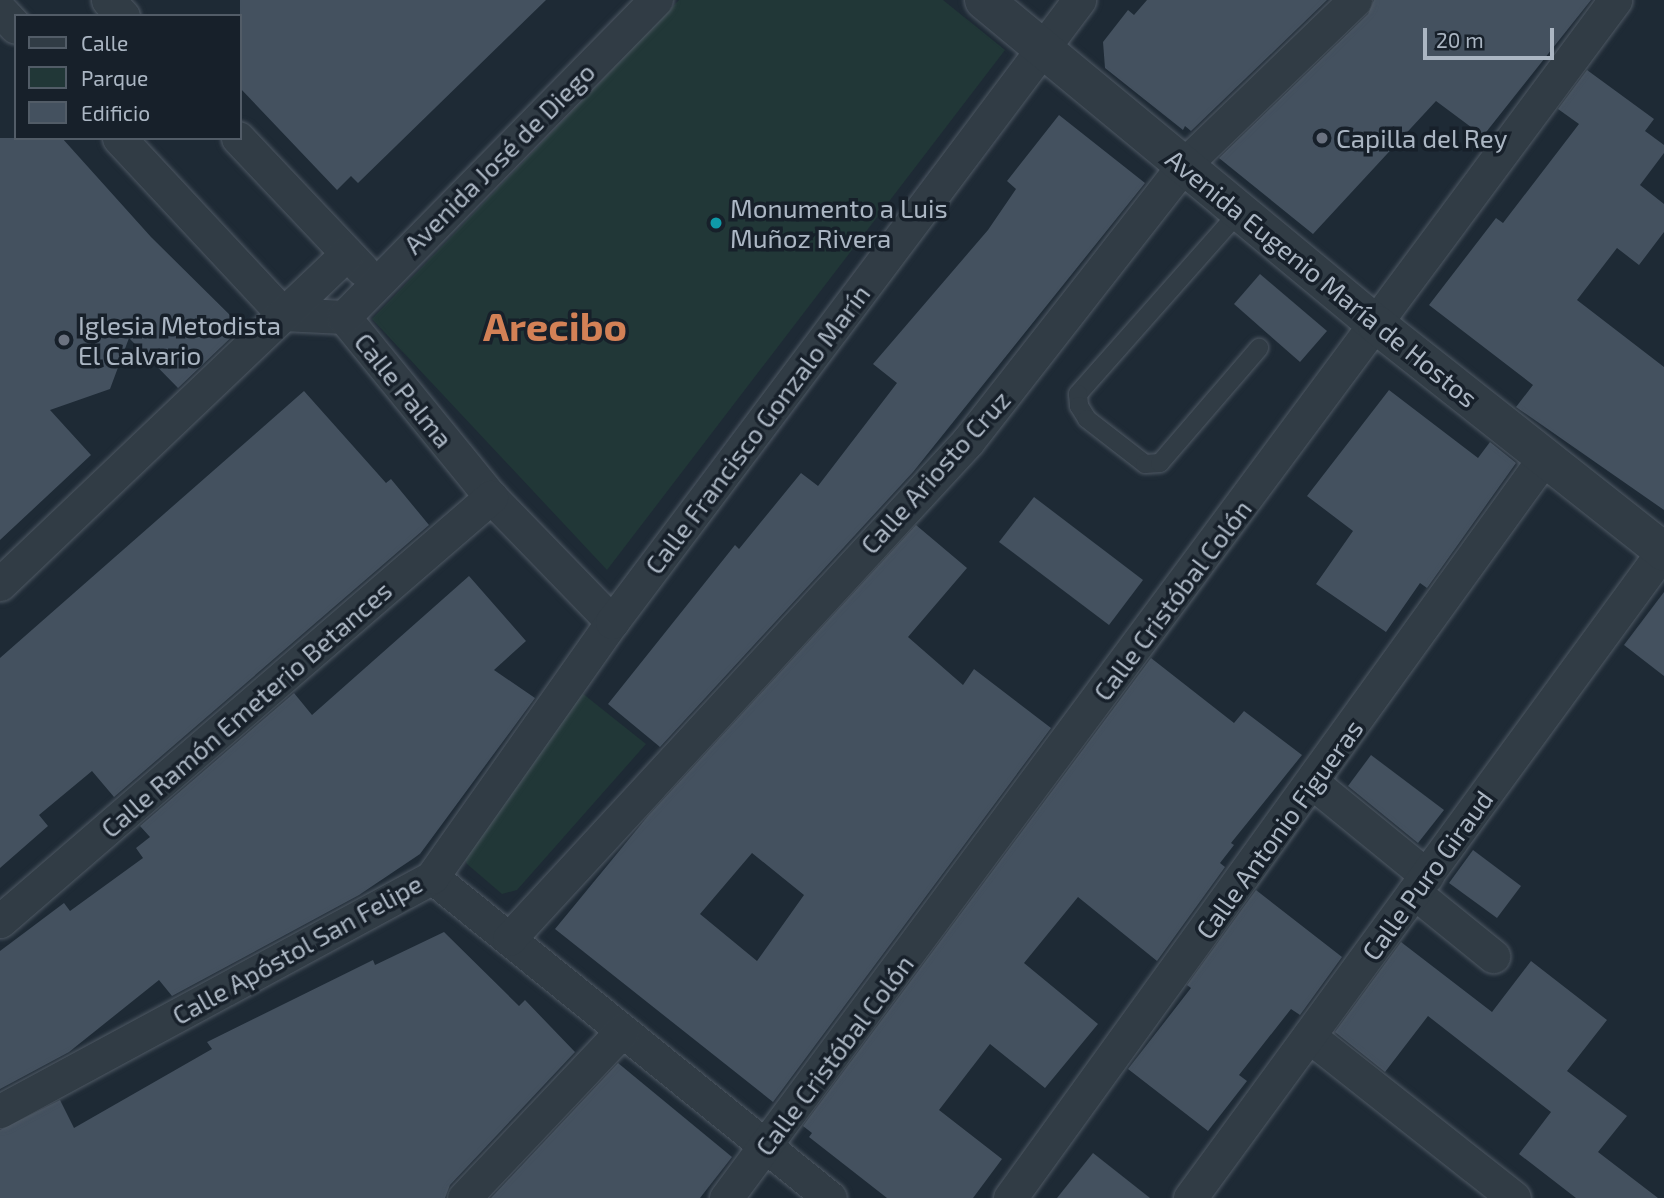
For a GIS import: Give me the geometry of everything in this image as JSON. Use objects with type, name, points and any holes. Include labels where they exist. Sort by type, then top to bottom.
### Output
[{"type":"street","points":[[108,0],[121,14]]},
{"type":"street","name":"Avenida José de Diego","points":[[344,317],[656,0]]},
{"type":"street","name":"Avenida Eugenio María de Hostos","points":[[984,0],[1377,325],[1664,551]]},
{"type":"street","name":"Calle Francisco Gonzalo Marín","points":[[612,622],[1079,0]]},
{"type":"street","name":"Calle Ariosto Cruz","points":[[509,939],[968,441],[1183,166],[1354,0]]},
{"type":"street","name":"Calle Cristóbal Colón","points":[[726,1198],[1377,325],[1615,0]]},
{"type":"street","points":[[0,10],[14,25]]},
{"type":"street","points":[[121,140],[284,314]]},
{"type":"street","points":[[240,140],[376,283]]},
{"type":"street","points":[[0,584],[347,254]]},
{"type":"street","name":"Calle Palma","points":[[284,314],[344,317],[491,497],[612,622]]},
{"type":"street","name":"Calle Antonio Figueras","points":[[1010,1198],[1313,783],[1544,458]]},
{"type":"street","name":"Calle Ramón Emeterio Betances","points":[[0,920],[491,497]]},
{"type":"street","name":"Calle Puro Giraud","points":[[1190,1198],[1664,551]]},
{"type":"street","name":"Calle Apóstol San Felipe","points":[[0,1111],[432,877],[612,622]]},
{"type":"street","points":[[1313,783],[1493,956]]},
{"type":"street","points":[[432,877],[830,1198]]},
{"type":"street","points":[[464,1198],[622,1031]]},
{"type":"street","points":[[1309,1036],[1514,1198]]},
{"type":"lane","points":[[1240,212],[1078,394],[1079,406],[1087,419],[1144,464],[1160,463],[1259,348]]},
{"type":"green space","points":[[679,0],[943,0],[1005,50],[607,570],[372,319]]},
{"type":"green space","points":[[577,689],[646,744],[517,890],[502,894],[467,864],[464,855]]},
{"type":"building","points":[[240,0],[546,0],[358,183],[351,176],[337,190],[242,90]]},
{"type":"building","points":[[1147,0],[1327,0],[1191,131],[1185,126],[1183,130],[1105,68],[1103,42],[1128,10],[1134,15]]},
{"type":"building","points":[[1374,0],[1591,0],[1483,136],[1436,101],[1313,234],[1219,158],[1368,14]]},
{"type":"building","points":[[1587,70],[1654,119],[1645,131],[1664,145],[1664,153],[1640,185],[1664,204],[1664,232],[1639,265],[1617,248],[1577,300],[1664,367],[1664,510],[1516,407],[1533,385],[1429,305],[1496,218],[1503,223],[1579,124],[1558,109]]},
{"type":"building","points":[[1059,115],[1145,183],[913,472],[660,747],[608,704],[735,545],[739,549],[801,473],[818,486],[897,383],[873,364],[988,230],[1016,189],[1007,181]]},
{"type":"building","points":[[0,138],[64,140],[151,237],[242,327],[178,388],[129,338],[110,389],[50,410],[91,455],[0,540]]},
{"type":"building","points":[[1260,274],[1327,331],[1300,362],[1234,304]]},
{"type":"building","points":[[1389,390],[1478,458],[1490,442],[1516,463],[1427,588],[1420,583],[1386,632],[1316,584],[1353,531],[1307,496]]},
{"type":"building","points":[[304,391],[386,483],[391,479],[429,525],[114,797],[92,771],[39,815],[48,826],[0,868],[0,658]]},
{"type":"building","points":[[1034,497],[1143,580],[1109,625],[999,542]]},
{"type":"building","points":[[916,525],[967,568],[908,637],[963,685],[974,669],[1051,728],[773,1102],[555,929],[648,816]],"holes":[[[752,853],[804,895],[757,961],[700,914]]]},
{"type":"building","points":[[469,576],[526,641],[494,670],[535,698],[420,854],[359,895],[172,996],[159,980],[69,1052],[0,1089],[0,951],[64,903],[70,911],[143,858],[136,848],[150,837],[140,826],[294,693],[312,715]]},
{"type":"building","points":[[1664,592],[1664,676],[1624,645]]},
{"type":"building","points":[[1151,658],[1234,723],[1244,711],[1302,755],[1231,843],[1234,845],[1220,863],[1225,867],[1157,961],[1078,897],[1024,963],[1098,1024],[1045,1088],[990,1044],[939,1110],[1002,1159],[973,1198],[887,1198],[809,1137],[812,1133],[803,1126]]},
{"type":"building","points":[[1371,755],[1444,810],[1418,843],[1348,786]]},
{"type":"building","points":[[1473,850],[1521,886],[1497,918],[1449,883]]},
{"type":"building","points":[[1256,890],[1342,957],[1300,1015],[1291,1009],[1239,1075],[1247,1081],[1208,1131],[1128,1069],[1191,988],[1187,985]]},
{"type":"building","points":[[444,932],[519,1006],[525,1000],[575,1052],[450,1185],[445,1198],[0,1198],[0,1130],[60,1100],[74,1128],[212,1049],[207,1042],[373,960],[375,965]]},
{"type":"building","points":[[1401,942],[1492,1012],[1531,961],[1607,1020],[1567,1071],[1627,1116],[1598,1152],[1658,1198],[1576,1198],[1519,1154],[1551,1112],[1428,1016],[1385,1072],[1335,1032]]},
{"type":"building","points":[[618,1063],[732,1157],[700,1198],[491,1198]]},
{"type":"building","points":[[1093,1153],[1150,1198],[1057,1198]]},
{"type":"place","name":"Capilla del Rey","points":[[1322,138]]},
{"type":"place","name":"Monumento a Luis Muñoz Rivera","points":[[716,223]]},
{"type":"place","name":"Iglesia Metodista El Calvario","points":[[64,340]]},
{"type":"district","name":"Arecibo","points":[[555,325]]}]
